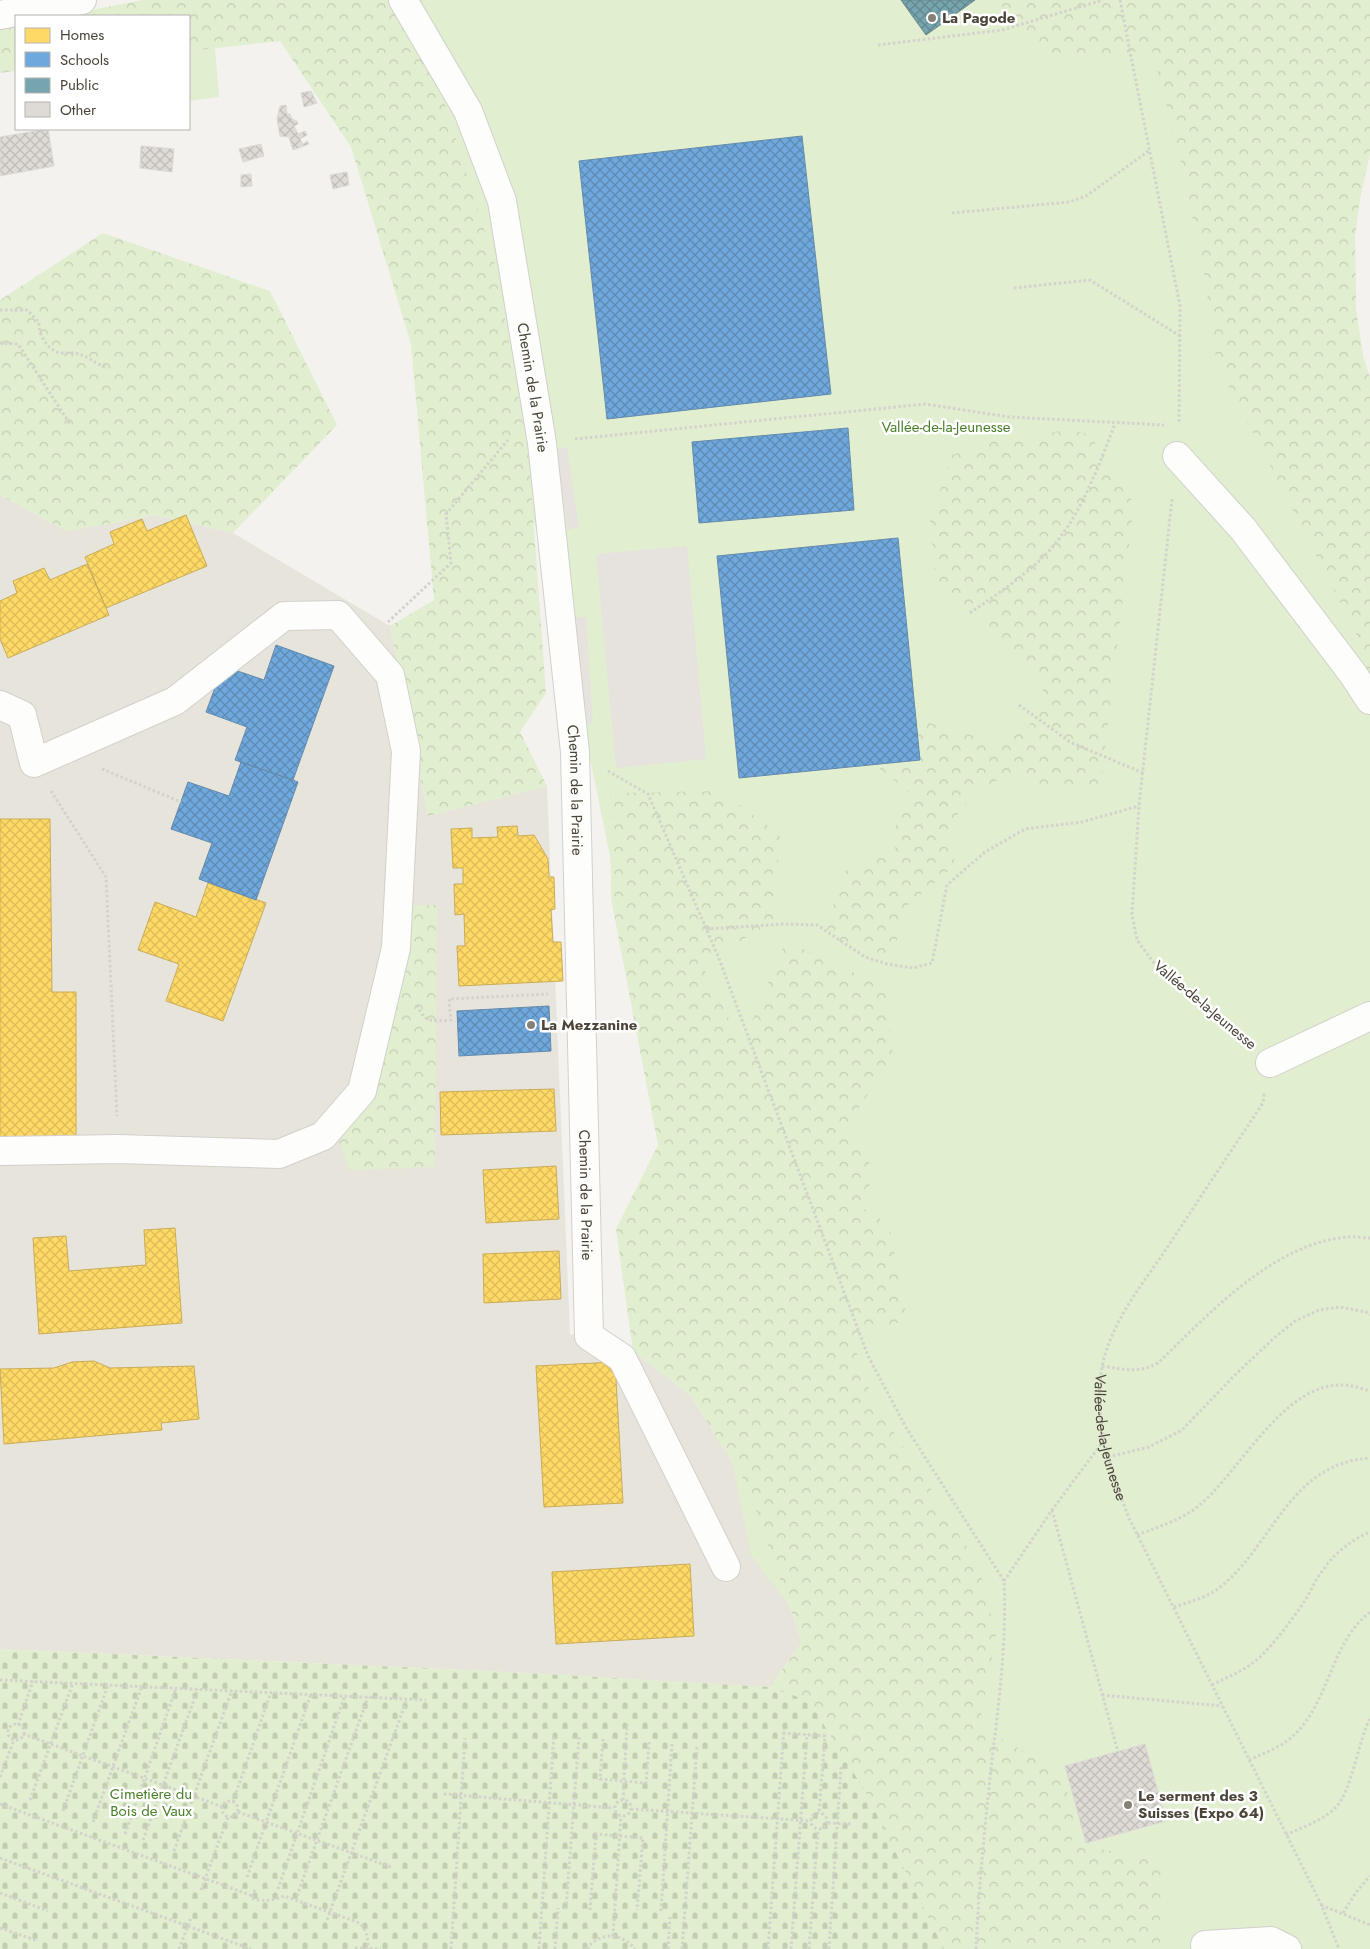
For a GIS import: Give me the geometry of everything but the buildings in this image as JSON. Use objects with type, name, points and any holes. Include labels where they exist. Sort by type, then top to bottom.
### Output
[{"type":"street","points":[[0,15],[82,0]]},
{"type":"street","name":"Chemin de la Prairie","points":[[404,0],[468,111],[502,201],[542,443],[575,752],[589,1336],[622,1358],[726,1567]]},
{"type":"street","points":[[1177,456],[1243,529],[1353,674],[1370,700]]},
{"type":"street","points":[[0,705],[22,715],[34,763],[175,701],[284,616],[338,615],[390,675],[406,751],[396,948],[362,1091],[323,1136],[279,1154],[118,1149],[0,1151]]},
{"type":"street","points":[[1270,1063],[1370,1016]]},
{"type":"street","points":[[1204,1945],[1271,1941],[1287,1949]]},
{"type":"path","points":[[878,44],[1002,30],[1102,0]]},
{"type":"path","name":"Vallée-de-la-Jeunesse","points":[[1120,0],[1180,306],[1177,456],[1139,806],[1132,914],[1136,940],[1156,966],[1254,1042],[1270,1063],[1263,1102],[1117,1323],[1102,1366],[1100,1404],[1104,1440],[1112,1475],[1137,1535],[1321,1904],[1339,1949]]},
{"type":"path","points":[[952,213],[1070,202],[1086,196],[1150,150]]},
{"type":"path","points":[[1014,288],[1090,280],[1180,336]]},
{"type":"path","points":[[0,310],[26,310],[39,322],[40,334],[48,345],[59,353],[81,354],[99,366],[108,368]]},
{"type":"path","points":[[0,343],[18,344],[70,424]]},
{"type":"path","points":[[542,443],[925,404],[1009,417],[1178,426]]},
{"type":"path","points":[[363,644],[451,563],[446,514],[536,406]]},
{"type":"path","points":[[970,613],[1022,576],[1049,551],[1075,514],[1096,473],[1115,424]]},
{"type":"path","points":[[1019,705],[1070,742],[1143,773]]},
{"type":"path","points":[[60,752],[181,802]]},
{"type":"path","points":[[575,752],[648,794],[718,956],[868,1356],[907,1429],[1004,1581],[1005,1607],[999,1698],[980,1884],[976,1949]]},
{"type":"path","points":[[34,763],[106,878],[118,1149]]},
{"type":"path","points":[[706,929],[784,924],[817,925],[866,957],[887,964],[913,968],[932,963],[947,885],[986,852],[1025,829],[1082,822],[1139,806]]},
{"type":"path","points":[[427,1020],[450,1020],[449,999],[581,992]]},
{"type":"path","points":[[1102,1366],[1138,1371],[1148,1369],[1158,1363],[1216,1308],[1278,1260],[1312,1245],[1347,1237],[1370,1238]]},
{"type":"path","points":[[1108,1457],[1149,1447],[1182,1430],[1235,1375],[1274,1338],[1295,1322],[1319,1310],[1340,1307],[1366,1312],[1370,1315]]},
{"type":"path","points":[[1137,1535],[1176,1520],[1197,1507],[1281,1415],[1305,1396],[1326,1386],[1345,1385],[1370,1392]]},
{"type":"path","points":[[1004,1581],[1052,1510],[1104,1440]]},
{"type":"path","points":[[1174,1607],[1207,1596],[1235,1574],[1275,1520],[1315,1477],[1334,1466],[1353,1460],[1370,1458]]},
{"type":"path","points":[[1052,1510],[1118,1752]]},
{"type":"path","points":[[1212,1685],[1247,1668],[1260,1657],[1281,1634],[1332,1558],[1359,1537],[1370,1532]]},
{"type":"path","points":[[1249,1760],[1283,1744],[1294,1735],[1309,1716],[1324,1690],[1339,1653],[1350,1633],[1370,1612]]},
{"type":"path","points":[[0,1680],[426,1700]]},
{"type":"path","points":[[18,1724],[33,1681]]},
{"type":"path","points":[[30,1800],[73,1683]]},
{"type":"path","points":[[62,1811],[108,1685]]},
{"type":"path","points":[[93,1822],[142,1686]]},
{"type":"path","points":[[125,1834],[176,1688]]},
{"type":"path","points":[[143,1840],[198,1689]]},
{"type":"path","points":[[174,1851],[232,1690]]},
{"type":"path","points":[[233,1802],[271,1692]]},
{"type":"path","points":[[247,1877],[311,1694]]},
{"type":"path","points":[[278,1889],[345,1695]]},
{"type":"path","points":[[1102,1695],[1222,1706]]},
{"type":"path","points":[[298,1896],[368,1697]]},
{"type":"path","points":[[327,1920],[407,1699]]},
{"type":"path","points":[[1286,1835],[1326,1816],[1338,1804],[1348,1784],[1360,1743],[1370,1718]]},
{"type":"path","points":[[18,1724],[24,1730],[20,1739],[14,1740],[9,1736],[8,1729],[18,1724]]},
{"type":"path","points":[[623,1800],[627,1724]]},
{"type":"path","points":[[768,1949],[783,1731],[825,1736],[819,1813]]},
{"type":"path","points":[[23,1734],[223,1807]]},
{"type":"path","points":[[791,1949],[807,1734]]},
{"type":"path","points":[[539,1949],[554,1735]]},
{"type":"path","points":[[566,1909],[579,1737]]},
{"type":"path","points":[[451,1949],[465,1738]]},
{"type":"path","points":[[603,1739],[600,1779],[646,1783],[650,1742]]},
{"type":"path","points":[[0,1777],[14,1740]]},
{"type":"path","points":[[661,1911],[672,1744]]},
{"type":"path","points":[[682,1949],[697,1747]]},
{"type":"path","points":[[829,1949],[842,1767]]},
{"type":"path","points":[[444,1794],[614,1808]]},
{"type":"path","points":[[623,1800],[628,1802],[631,1809],[629,1814],[621,1816],[615,1813],[614,1808],[618,1801],[623,1800]]},
{"type":"path","points":[[223,1807],[228,1802],[233,1802]]},
{"type":"path","points":[[233,1802],[237,1805],[238,1812]]},
{"type":"path","points":[[0,1804],[205,1878],[252,1896],[251,1898],[265,1901],[277,1900],[284,1896],[330,1912],[363,1926],[368,1937],[368,1948]]},
{"type":"path","points":[[223,1807],[224,1814],[228,1817]]},
{"type":"path","points":[[631,1809],[811,1821]]},
{"type":"path","points":[[238,1812],[391,1867]]},
{"type":"path","points":[[228,1817],[234,1816],[238,1812]]},
{"type":"path","points":[[819,1813],[824,1814],[828,1820],[826,1827],[818,1830],[813,1828],[811,1821],[812,1816],[819,1813]]},
{"type":"path","points":[[613,1936],[621,1816]]},
{"type":"path","points":[[201,1890],[228,1817]]},
{"type":"path","points":[[828,1822],[852,1824]]},
{"type":"path","points":[[809,1949],[818,1830]]},
{"type":"path","points":[[590,1910],[596,1834],[643,1838],[637,1910]]},
{"type":"path","points":[[0,1858],[251,1949]]},
{"type":"path","points":[[1343,1913],[1356,1891],[1370,1876]]},
{"type":"path","points":[[252,1896],[255,1890]]},
{"type":"path","points":[[0,1893],[48,1911]]},
{"type":"path","points":[[1321,1904],[1370,1925]]},
{"type":"path","points":[[555,1949],[558,1908]]},
{"type":"path","points":[[668,1949],[670,1917]]},
{"type":"path","points":[[179,1949],[191,1918]]},
{"type":"path","points":[[0,1928],[38,1941]]},
{"type":"path","points":[[587,1949],[598,1938],[613,1936],[628,1940],[635,1949]]},
{"type":"path","points":[[355,1948],[381,1949]]},
{"type":"shaded area","points":[[567,447],[579,527],[568,530],[556,449]]},
{"type":"shaded area","points":[[0,495],[67,531],[156,515],[233,533],[390,626],[428,816],[547,786],[570,1334],[633,1351],[691,1396],[748,1487],[802,1642],[770,1687],[489,1671],[0,1649]]},
{"type":"shaded area","points":[[687,546],[706,759],[616,768],[596,554]]},
{"type":"shaded area","points":[[570,617],[586,617],[593,723],[578,725]]},
{"type":"green space","points":[[142,0],[387,0],[437,79],[496,268],[529,461],[546,693],[520,732],[547,786],[428,816],[390,626],[434,600],[411,344],[351,147],[280,41],[190,51],[190,15],[67,15]]},
{"type":"green space","name":"Vallée-de-la-Jeunesse","points":[[384,0],[1370,0],[1370,153],[1360,198],[1355,236],[1356,309],[1363,356],[1370,378],[1370,1949],[990,1949],[989,1868],[751,1555],[562,619]]},
{"type":"green space","points":[[997,0],[1370,0],[1370,153],[1360,198],[1355,236],[1356,309],[1363,356],[1370,378],[1370,690],[1365,682],[1365,651],[1217,365],[1204,272],[1181,162],[1152,50],[1047,61]]},
{"type":"green space","points":[[15,25],[15,71],[0,73],[0,29]]},
{"type":"green space","points":[[215,48],[219,97],[190,101],[190,51]]},
{"type":"green space","points":[[103,233],[270,291],[337,425],[233,533],[156,515],[67,531],[0,495],[0,300]]},
{"type":"green space","points":[[1070,429],[1090,435],[1134,504],[1101,784],[1047,786],[1024,778],[999,779],[975,792],[958,813],[951,838],[955,866],[905,907],[893,957],[825,937],[842,872],[895,852],[896,812],[919,800],[874,764],[916,719],[995,742],[1026,730],[1045,702],[1041,682],[990,632],[986,602],[960,606],[936,582],[930,520],[952,455],[994,441]]},
{"type":"green space","points":[[721,791],[780,835],[773,922],[701,963],[742,1045],[786,941],[885,987],[893,1056],[848,1125],[875,1173],[860,1206],[889,1225],[907,1319],[854,1340],[862,1376],[898,1440],[917,1467],[979,1567],[996,1636],[979,1726],[1062,1773],[1073,1814],[1072,1844],[1161,1860],[1160,1949],[852,1949],[489,1671],[770,1687],[802,1642],[748,1487],[691,1396],[633,1351],[616,1229],[658,1145],[611,898],[610,793]]},
{"type":"green space","points":[[407,905],[437,905],[435,1167],[350,1170],[337,1136]]},
{"type":"green space","name":"Cimetière du Bois de Vaux","points":[[0,1649],[489,1671],[770,1687],[809,1701],[866,1793],[944,1949],[0,1949]]},
{"type":"place","name":"La Pagode","points":[[932,18]]},
{"type":"place","name":"La Mezzanine","points":[[531,1025]]},
{"type":"place","name":"Le serment des 3 Suisses (Expo 64)","points":[[1128,1805]]}]
